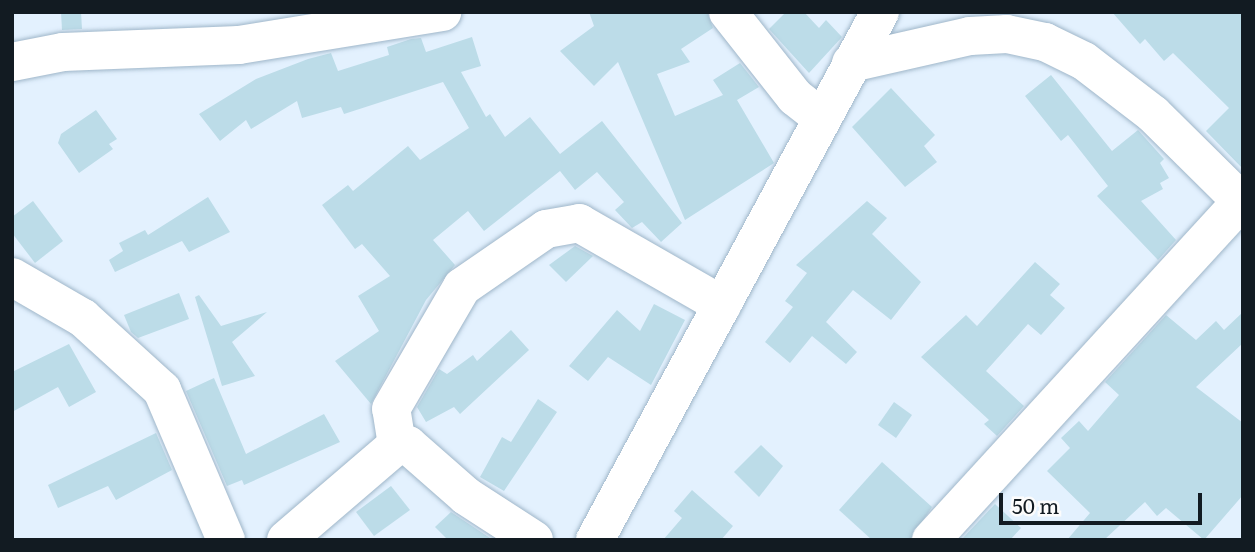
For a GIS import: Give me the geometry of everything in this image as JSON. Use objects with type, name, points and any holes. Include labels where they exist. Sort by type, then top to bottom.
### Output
[{"type":"street","points":[[12,62],[63,52],[239,45],[442,12]]},
{"type":"street","points":[[728,12],[795,97],[822,118]]},
{"type":"street","points":[[594,540],[880,12]]},
{"type":"street","points":[[851,63],[970,36],[1007,34],[1045,41],[1084,61],[1153,114],[1242,201],[931,540]]},
{"type":"street","points":[[397,445],[391,410],[462,287],[546,229],[579,223],[722,306]]},
{"type":"street","points":[[12,277],[83,318],[162,390],[226,540]]},
{"type":"street","points":[[286,540],[397,445],[408,445],[466,496],[534,540]]},
{"type":"building","points":[[61,12],[81,12],[82,29],[62,30]]},
{"type":"building","points":[[589,12],[707,12],[713,28],[681,49],[690,62],[657,74],[675,116],[723,95],[713,80],[740,63],[759,87],[737,100],[774,163],[685,220],[618,62],[594,86],[560,51],[594,26]]},
{"type":"building","points":[[786,12],[804,12],[819,28],[826,20],[842,37],[809,73],[769,29]]},
{"type":"building","points":[[1112,12],[1243,12],[1243,169],[1206,131],[1229,108],[1173,53],[1164,61],[1145,39],[1140,44]]},
{"type":"building","points":[[472,37],[481,66],[461,72],[486,117],[490,114],[505,137],[530,117],[560,154],[602,121],[682,223],[661,242],[642,222],[632,228],[615,210],[624,202],[597,172],[575,190],[560,171],[484,231],[468,211],[433,240],[455,265],[426,300],[371,404],[335,361],[379,331],[358,296],[390,276],[362,244],[355,249],[322,205],[348,185],[353,191],[408,146],[420,160],[469,128],[443,82],[344,114],[341,107],[302,118],[297,101],[251,129],[246,120],[220,141],[199,114],[256,79],[308,59],[331,53],[338,71],[389,55],[387,47],[411,39],[421,38],[426,52]]},
{"type":"building","points":[[1051,75],[1112,151],[1138,130],[1164,159],[1160,163],[1169,178],[1160,183],[1163,189],[1141,201],[1176,240],[1158,260],[1097,196],[1108,186],[1068,135],[1061,141],[1025,96]]},
{"type":"building","points":[[891,88],[935,135],[924,146],[937,162],[905,187],[852,127]]},
{"type":"building","points":[[96,110],[117,139],[109,144],[113,149],[79,173],[58,143],[61,134]]},
{"type":"building","points":[[208,197],[230,232],[189,252],[182,241],[115,272],[109,260],[123,251],[119,243],[145,230],[148,235]]},
{"type":"building","points":[[33,201],[63,241],[35,263],[12,233],[12,217]]},
{"type":"building","points":[[867,201],[887,218],[872,234],[921,282],[891,320],[853,290],[826,322],[857,352],[846,364],[812,336],[790,363],[765,342],[793,307],[785,301],[807,273],[796,265]]},
{"type":"building","points":[[575,246],[593,256],[566,282],[549,265]]},
{"type":"building","points":[[1035,262],[1060,284],[1050,295],[1065,308],[1041,335],[1028,324],[986,371],[1024,406],[997,436],[984,424],[989,420],[921,357],[966,315],[977,326]]},
{"type":"building","points":[[179,293],[189,319],[138,338],[131,332],[124,315]]},
{"type":"building","points":[[199,295],[221,326],[267,312],[232,342],[255,376],[222,386],[195,297]]},
{"type":"building","points":[[654,304],[685,320],[651,385],[608,357],[588,381],[569,366],[617,310],[640,331]]},
{"type":"building","points":[[1243,312],[1243,343],[1196,387],[1243,423],[1243,495],[1204,540],[1166,508],[1157,516],[1145,502],[1104,540],[1067,540],[1090,513],[1047,471],[1070,448],[1061,438],[1079,421],[1088,431],[1119,395],[1105,382],[1166,315],[1196,340],[1216,321],[1224,330]]},
{"type":"building","points":[[511,330],[529,350],[460,414],[454,407],[426,422],[417,407],[439,369],[447,374],[473,355],[477,361]]},
{"type":"building","points":[[69,344],[96,392],[69,407],[58,387],[12,412],[12,372]]},
{"type":"building","points":[[214,378],[246,454],[324,414],[340,442],[244,485],[242,480],[227,486],[186,391]]},
{"type":"building","points":[[538,399],[557,412],[504,491],[480,477],[502,437],[511,442]]},
{"type":"building","points":[[894,402],[912,415],[896,438],[878,425]]},
{"type":"building","points":[[156,433],[172,470],[116,500],[108,486],[58,508],[48,485]]},
{"type":"building","points":[[761,445],[783,466],[759,497],[734,472]]},
{"type":"building","points":[[882,462],[932,507],[910,540],[872,540],[839,510]]},
{"type":"building","points":[[391,486],[410,510],[374,536],[356,512]]},
{"type":"building","points":[[692,490],[733,526],[721,540],[663,540],[682,518],[674,511]]},
{"type":"building","points":[[995,504],[1021,528],[1010,540],[961,540]]},
{"type":"building","points":[[451,512],[493,540],[448,540],[435,527]]}]
